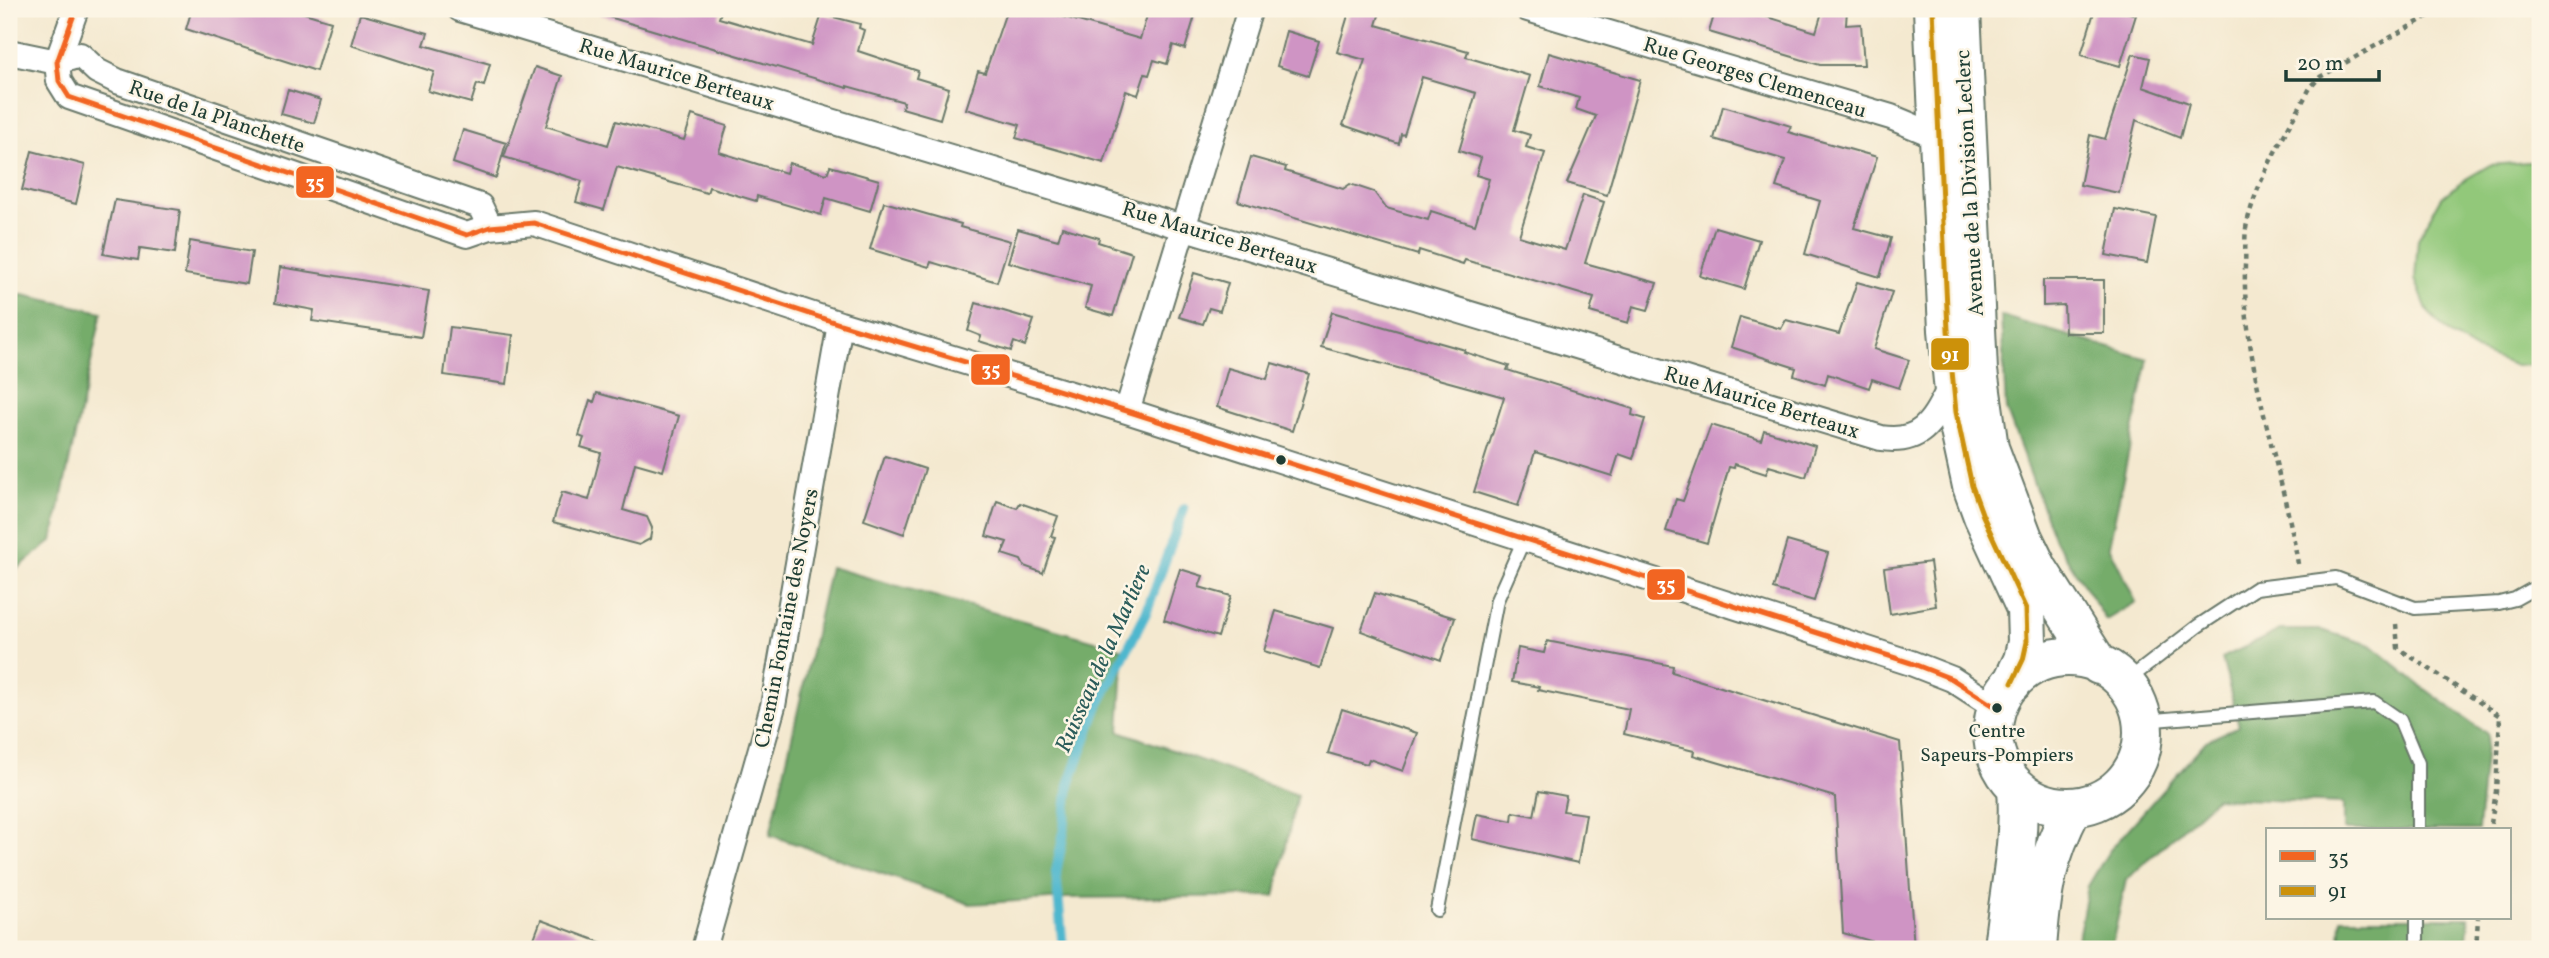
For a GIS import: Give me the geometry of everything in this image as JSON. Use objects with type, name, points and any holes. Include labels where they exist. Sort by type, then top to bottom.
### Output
[{"type":"main road","name":"Avenue de la Division Leclerc","points":[[1933,9],[1948,330],[1956,412],[1972,486],[2026,609],[2028,622],[2023,660],[2004,695]]},
{"type":"main road","name":"Avenue de la Division Leclerc","points":[[1961,9],[1978,371],[1989,448],[2018,526],[2038,569],[2112,674]]},
{"type":"main road","points":[[2065,657],[2087,660],[2112,674],[2136,701],[2142,721],[2140,751],[2127,778],[2113,792],[2096,802],[2073,807],[2043,803],[2017,788],[1998,761],[1994,743],[2004,695],[2023,672],[2043,661],[2065,657]]},
{"type":"main road","points":[[2003,949],[2016,858],[2019,817],[2017,788]]},
{"type":"main road","points":[[2037,949],[2041,899],[2048,864],[2073,807]]},
{"type":"street","points":[[57,62],[76,9]]},
{"type":"street","name":"Rue Maurice Berteaux","points":[[460,9],[1881,438],[1894,440],[1920,433],[1931,421],[1953,381]]},
{"type":"street","points":[[1127,411],[1250,9]]},
{"type":"street","name":"Rue Georges Clemenceau","points":[[1528,9],[1891,117],[1939,137]]},
{"type":"street","name":"Rue de la Planchette","points":[[9,52],[57,62],[80,55],[97,72],[117,81],[480,206],[490,227]]},
{"type":"street","points":[[1891,117],[1916,113],[1930,107],[1952,80],[1963,57]]},
{"type":"street","name":"Rue de la Planchette","points":[[57,62],[59,81],[69,97],[467,234],[490,227],[534,223],[840,324],[1127,411],[2004,695]]},
{"type":"street","name":"Chemin Fontaine des Noyers","points":[[704,949],[773,706],[840,324]]},
{"type":"lane","points":[[1437,910],[1497,600],[1524,539]]},
{"type":"lane","points":[[2112,674],[2198,626],[2256,588],[2336,578],[2415,608],[2499,603],[2515,599],[2540,585]]},
{"type":"lane","points":[[2142,721],[2374,702],[2400,720],[2418,763],[2418,828]]},
{"type":"lane","points":[[2417,920],[2417,949]]},
{"type":"path","points":[[2301,582],[2293,531],[2273,458],[2250,352],[2245,282],[2246,225],[2260,182],[2310,88],[2320,77],[2441,9]]},
{"type":"path","points":[[2517,9],[2540,15]]},
{"type":"path","points":[[2395,601],[2398,648],[2500,716],[2496,791],[2490,828]]},
{"type":"path","points":[[2476,949],[2478,920]]},
{"type":"green space","points":[[2540,161],[2540,364],[2516,366],[2477,351],[2452,336],[2428,312],[2415,279],[2418,239],[2440,199],[2459,183],[2490,165]]},
{"type":"green space","points":[[9,292],[102,312],[52,541],[9,575]]},
{"type":"green space","points":[[2001,316],[2148,359],[2109,546],[2136,602],[2106,620],[2055,540],[2006,409]]},
{"type":"green space","points":[[830,567],[1124,649],[1119,731],[1297,795],[1275,896],[1066,898],[970,904],[770,835]]},
{"type":"green space","points":[[2280,630],[2321,630],[2371,645],[2487,734],[2478,828],[2344,828],[2344,803],[2216,798],[2126,880],[2111,949],[2076,949],[2088,886],[2109,851],[2206,741],[2239,726],[2222,658]]},
{"type":"green space","points":[[2341,920],[2469,920],[2466,949],[2340,949]]},
{"type":"building","points":[[192,9],[237,9],[260,16],[262,9],[291,9],[331,21],[316,71],[186,29]]},
{"type":"building","points":[[600,9],[722,9],[719,18],[812,45],[822,14],[860,24],[859,28],[864,30],[858,51],[918,71],[916,78],[949,88],[940,119],[902,108],[904,102],[847,88],[599,14]]},
{"type":"building","points":[[1007,9],[1037,9],[1140,39],[1149,9],[1197,9],[1185,49],[1173,45],[1167,64],[1154,60],[1149,75],[1145,74],[1138,95],[1126,91],[1104,163],[1016,138],[1020,125],[966,109],[978,71],[985,73]]},
{"type":"building","points":[[1350,9],[1381,9],[1376,25],[1468,51],[1466,57],[1530,76],[1514,130],[1530,135],[1526,147],[1545,153],[1519,236],[1565,250],[1583,195],[1604,202],[1585,263],[1657,283],[1648,310],[1633,306],[1628,323],[1590,312],[1594,298],[1465,260],[1463,264],[1419,250],[1418,255],[1238,201],[1251,157],[1343,189],[1350,184],[1374,192],[1386,208],[1428,220],[1431,211],[1475,225],[1489,179],[1476,175],[1481,158],[1459,151],[1476,93],[1422,77],[1399,144],[1343,125],[1365,60],[1337,52]]},
{"type":"building","points":[[1716,9],[1742,9],[1816,32],[1823,9],[1847,9],[1846,25],[1861,24],[1864,65],[1820,65],[1709,32]]},
{"type":"building","points":[[2095,9],[2117,9],[2136,15],[2120,66],[2081,55]]},
{"type":"building","points":[[360,14],[428,33],[424,45],[490,64],[484,86],[477,84],[471,103],[428,91],[434,72],[351,45]]},
{"type":"building","points":[[1286,31],[1319,41],[1308,76],[1277,66]]},
{"type":"building","points":[[1549,53],[1640,80],[1607,195],[1567,183],[1596,116],[1576,109],[1579,98],[1540,86]]},
{"type":"building","points":[[2133,54],[2150,58],[2143,87],[2189,103],[2180,138],[2136,120],[2119,193],[2080,185],[2090,135],[2105,139]]},
{"type":"building","points":[[535,67],[562,76],[546,126],[608,145],[616,121],[684,140],[692,115],[727,126],[719,152],[786,173],[789,163],[827,174],[830,166],[879,180],[870,211],[826,198],[821,215],[757,196],[756,201],[709,187],[707,193],[617,167],[604,210],[576,202],[582,181],[504,157]]},
{"type":"building","points":[[288,90],[321,100],[314,123],[281,114]]},
{"type":"building","points":[[1723,106],[1791,126],[1788,132],[1877,157],[1854,228],[1891,238],[1880,277],[1805,254],[1820,201],[1776,187],[1785,160],[1714,139]]},
{"type":"building","points":[[463,130],[506,143],[496,178],[453,163]]},
{"type":"building","points":[[32,151],[85,165],[76,204],[22,190]]},
{"type":"building","points":[[115,200],[180,210],[175,253],[140,248],[138,260],[103,254]]},
{"type":"building","points":[[884,202],[1010,241],[997,282],[931,262],[929,267],[870,249]]},
{"type":"building","points":[[2115,209],[2156,217],[2147,263],[2106,255]]},
{"type":"building","points":[[1062,227],[1099,238],[1098,242],[1132,253],[1113,316],[1085,308],[1091,286],[1008,262],[1018,229],[1058,240]]},
{"type":"building","points":[[1715,227],[1759,240],[1744,289],[1700,276]]},
{"type":"building","points":[[190,241],[252,252],[247,284],[185,274]]},
{"type":"building","points":[[280,267],[429,291],[421,337],[312,321],[314,310],[275,303]]},
{"type":"building","points":[[1194,273],[1228,283],[1220,311],[1209,308],[1203,324],[1179,317]]},
{"type":"building","points":[[2043,280],[2104,280],[2104,333],[2065,333],[2064,305],[2043,306]]},
{"type":"building","points":[[1857,282],[1892,292],[1874,349],[1909,360],[1899,388],[1872,379],[1869,388],[1828,374],[1825,385],[1794,375],[1796,368],[1731,347],[1740,317],[1781,329],[1786,320],[1839,334]]},
{"type":"building","points":[[976,303],[1034,320],[1025,346],[1014,342],[1011,351],[979,341],[981,336],[968,331]]},
{"type":"building","points":[[1332,312],[1465,350],[1464,352],[1509,366],[1507,370],[1633,409],[1632,415],[1645,419],[1633,459],[1619,454],[1612,476],[1535,452],[1518,506],[1474,492],[1504,397],[1321,347]]},
{"type":"building","points":[[450,327],[513,335],[507,384],[444,375]]},
{"type":"building","points":[[1272,363],[1309,374],[1292,431],[1217,407],[1228,368],[1267,379]]},
{"type":"building","points":[[597,393],[679,416],[663,471],[635,463],[623,510],[647,517],[652,528],[650,539],[639,545],[553,522],[562,492],[589,500],[601,453],[581,447],[584,438],[579,436],[590,400],[594,402]]},
{"type":"building","points":[[1711,425],[1761,440],[1764,430],[1815,446],[1806,477],[1769,466],[1766,474],[1735,464],[1734,468],[1729,467],[1707,543],[1666,531],[1676,499],[1683,501]]},
{"type":"building","points":[[885,456],[925,469],[904,534],[864,520]]},
{"type":"building","points":[[997,501],[1017,508],[1020,503],[1058,516],[1051,536],[1055,537],[1043,573],[1024,566],[1021,560],[1002,554],[1007,542],[986,536]]},
{"type":"building","points":[[1787,541],[1828,553],[1814,601],[1773,589]]},
{"type":"building","points":[[1930,562],[1936,606],[1890,614],[1884,568]]},
{"type":"building","points":[[1180,569],[1203,576],[1199,587],[1231,596],[1218,637],[1164,620]]},
{"type":"building","points":[[1375,593],[1455,618],[1441,660],[1361,631]]},
{"type":"building","points":[[1276,611],[1333,628],[1320,668],[1264,651]]},
{"type":"building","points":[[1547,641],[1673,666],[1672,672],[1900,742],[1914,949],[1898,949],[1843,933],[1835,797],[1693,755],[1694,751],[1624,734],[1629,709],[1512,682],[1518,648],[1544,653]]},
{"type":"building","points":[[1342,709],[1417,733],[1403,771],[1369,759],[1367,764],[1328,753]]},
{"type":"building","points":[[1539,791],[1566,796],[1563,811],[1586,814],[1578,863],[1472,839],[1477,814],[1512,821],[1513,812],[1534,816]]},
{"type":"building","points":[[541,920],[611,946],[610,949],[530,949]]},
{"type":"waterway","name":"Ruisseau de la Marliere","points":[[1063,949],[1056,872],[1069,785],[1097,708],[1146,613],[1184,509]]},
{"type":"transit line","name":"35","points":[[76,9],[57,62],[59,81],[69,97],[467,235],[490,227],[534,223],[840,324],[1127,411],[1911,663],[1952,679],[1997,708]]},
{"type":"transit line","name":"91","points":[[1933,9],[1948,330],[1956,412],[1972,486],[2026,609],[2027,642],[2023,660],[2012,683]]},
{"type":"place","name":"Centre Sapeurs-Pompiers","points":[[1997,708]]}]
